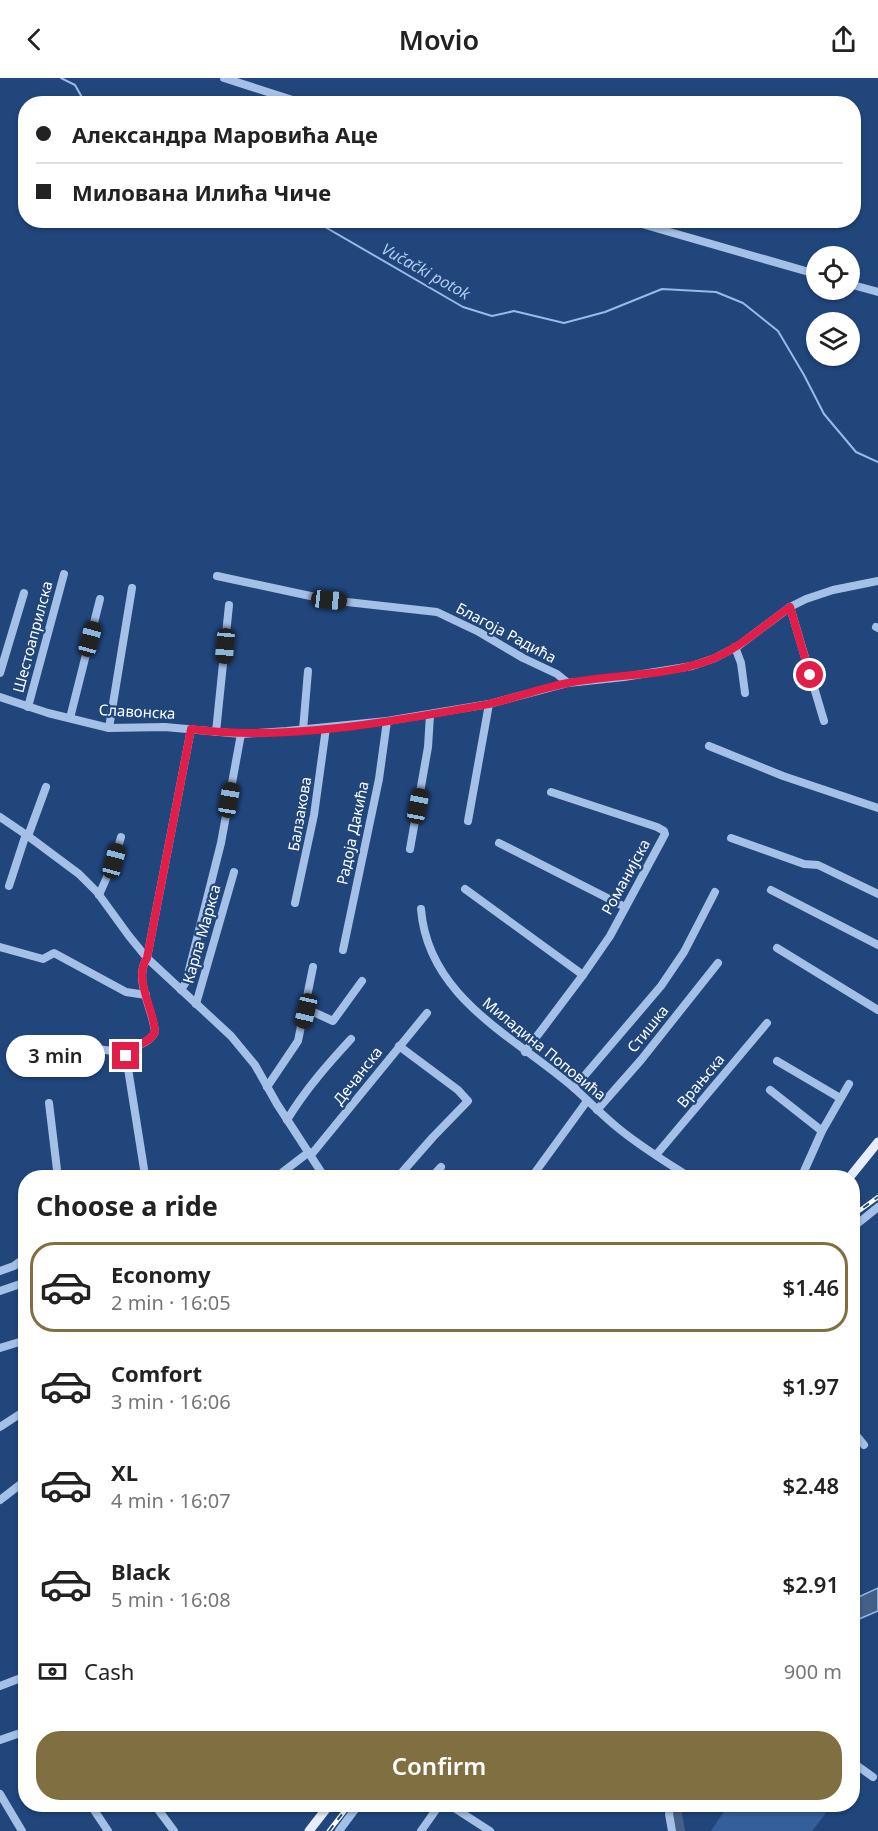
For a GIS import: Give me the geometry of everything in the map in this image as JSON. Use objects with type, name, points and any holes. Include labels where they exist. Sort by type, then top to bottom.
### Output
[{"type":"main road","points":[[855,1170],[878,1142]]},
{"type":"main road","points":[[309,1831],[324,1812]]},
{"type":"street","points":[[224,78],[237,80],[282,96]]},
{"type":"street","points":[[656,228],[806,271]]},
{"type":"street","points":[[860,287],[878,292]]},
{"type":"street","name":"Шестоаприлска","points":[[28,707],[64,574]]},
{"type":"street","name":"Благоја Радића","points":[[217,576],[329,600],[437,612],[479,632],[522,658],[557,674],[568,683]]},
{"type":"street","name":"Славонска","points":[[0,697],[28,707],[109,728],[165,727],[241,734],[387,721],[489,704],[568,683],[692,666],[715,658],[735,647],[790,607],[817,594],[878,580]]},
{"type":"street","points":[[109,728],[132,588]]},
{"type":"street","points":[[0,673],[24,593]]},
{"type":"street","points":[[70,718],[100,599]]},
{"type":"street","points":[[216,732],[229,606]]},
{"type":"street","points":[[790,607],[824,721]]},
{"type":"street","points":[[735,647],[741,663],[745,693]]},
{"type":"street","points":[[303,730],[308,671]]},
{"type":"street","points":[[468,821],[489,704]]},
{"type":"street","points":[[410,849],[428,747],[430,714]]},
{"type":"street","name":"Радоја Дакића","points":[[343,950],[376,790],[387,721]]},
{"type":"street","name":"Балзакова","points":[[295,903],[314,815],[326,728]]},
{"type":"street","points":[[76,1046],[127,1053],[155,1035],[142,969],[147,958],[191,729]]},
{"type":"street","points":[[181,990],[186,982],[221,843],[241,734]]},
{"type":"street","points":[[710,746],[783,776],[878,808]]},
{"type":"street","points":[[9,886],[46,787]]},
{"type":"street","name":"Романијска","points":[[525,1052],[584,975],[610,936],[665,834],[664,831],[607,810],[551,792]]},
{"type":"street","name":"Карла Маркса","points":[[0,817],[79,874],[99,895],[147,958],[231,1036],[255,1065],[320,1170]]},
{"type":"street","points":[[99,895],[114,861],[121,837]]},
{"type":"street","points":[[731,838],[804,864],[818,865],[878,894]]},
{"type":"street","points":[[499,843],[625,907]]},
{"type":"street","name":"Карла Маркса","points":[[196,1004],[234,872]]},
{"type":"street","points":[[465,889],[584,975]]},
{"type":"street","points":[[771,890],[878,945]]},
{"type":"street","points":[[574,1088],[656,993],[684,952],[715,892]]},
{"type":"street","name":"Миладина Поповића","points":[[421,909],[422,927],[438,965],[465,1001],[525,1052],[574,1088],[618,1128],[679,1170]]},
{"type":"street","points":[[0,947],[43,959],[54,953],[126,992],[146,995]]},
{"type":"street","points":[[777,948],[878,1010]]},
{"type":"street","name":"Стишка","points":[[597,1110],[641,1060],[718,963]]},
{"type":"street","points":[[267,1087],[298,1041],[306,1011],[313,967]]},
{"type":"street","points":[[306,1011],[312,1011],[328,1021],[333,1021],[362,981]]},
{"type":"street","name":"Дечанска","points":[[310,1154],[427,1013]]},
{"type":"street","name":"Врањска","points":[[656,1155],[766,1023]]},
{"type":"street","points":[[287,1120],[326,1067],[351,1039]]},
{"type":"street","points":[[399,1046],[458,1090],[468,1101],[432,1137],[405,1170]]},
{"type":"street","points":[[127,1053],[144,1169]]},
{"type":"street","points":[[777,1061],[840,1098]]},
{"type":"street","points":[[805,1170],[822,1131],[849,1084]]},
{"type":"street","points":[[770,1090],[822,1131]]},
{"type":"street","points":[[537,1170],[587,1101]]},
{"type":"street","points":[[49,1103],[57,1170]]},
{"type":"street","points":[[287,1170],[310,1154]]},
{"type":"street","points":[[438,1170],[441,1167]]},
{"type":"street","points":[[860,1222],[878,1207]]},
{"type":"street","points":[[0,1271],[18,1263]]},
{"type":"street","points":[[0,1291],[18,1285]]},
{"type":"street","points":[[0,1348],[18,1342]]},
{"type":"street","points":[[0,1427],[18,1415]]},
{"type":"street","points":[[860,1440],[864,1445]]},
{"type":"street","points":[[0,1500],[18,1486]]},
{"type":"street","points":[[0,1686],[18,1679]]},
{"type":"street","points":[[0,1740],[18,1734]]},
{"type":"street","points":[[860,1768],[873,1777]]},
{"type":"street","points":[[0,1794],[22,1831]]},
{"type":"street","points":[[95,1812],[108,1831]]},
{"type":"street","points":[[160,1812],[174,1831]]},
{"type":"street","points":[[339,1831],[353,1812]]},
{"type":"street","points":[[421,1831],[434,1812]]},
{"type":"street","points":[[460,1812],[489,1831]]},
{"type":"street","points":[[669,1812],[672,1831]]},
{"type":"shaded area","points":[[878,1588],[878,1611],[860,1619],[860,1596]]},
{"type":"shaded area","points":[[724,1812],[827,1812],[812,1831],[711,1831]]},
{"type":"waterway","name":"Vučački potok","points":[[61,78],[75,85],[81,96]]},
{"type":"waterway","name":"Vučački potok","points":[[327,228],[463,307],[492,316],[514,311],[564,323],[605,312],[662,289],[716,292],[743,303],[778,331],[824,414],[856,452],[878,462]]},
{"type":"waterway","points":[[675,1812],[678,1831]]},
{"type":"railway","points":[[860,1210],[878,1197]]},
{"type":"railway","points":[[329,1831],[344,1812]]},
{"type":"route","points":[[126,1056],[129,1051],[155,1035],[142,969],[147,958],[191,729],[241,734],[387,721],[489,704],[568,683],[692,666],[715,658],[738,646],[790,607],[810,675]]}]
